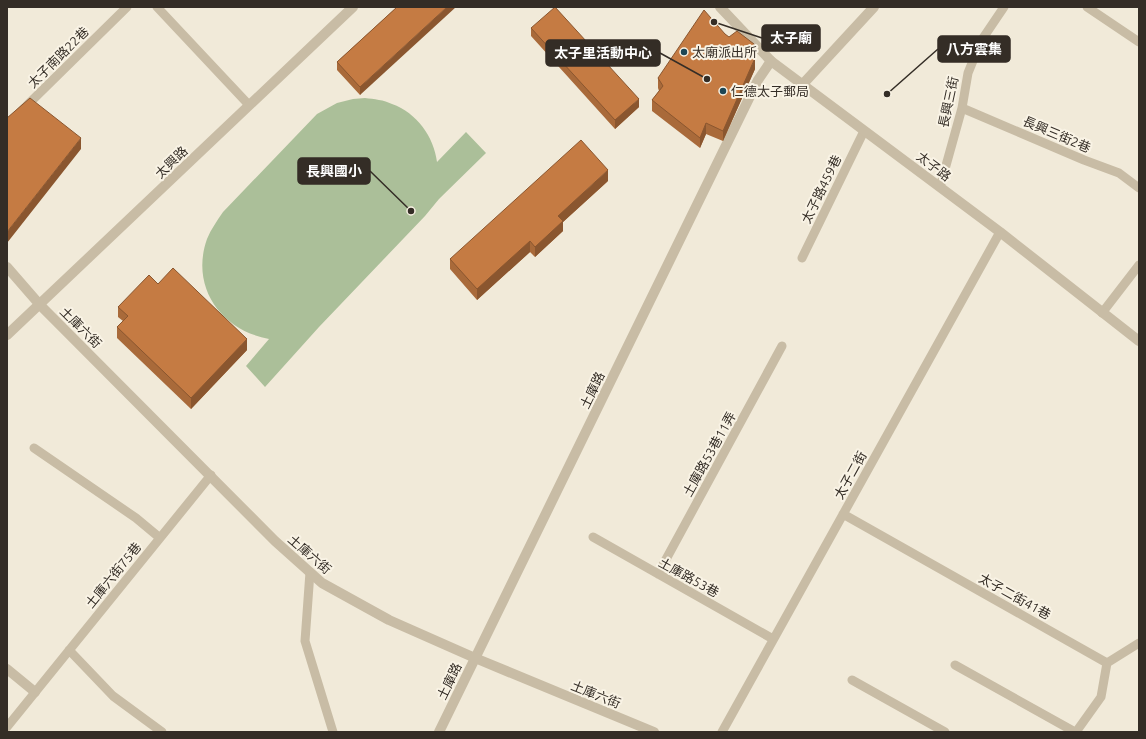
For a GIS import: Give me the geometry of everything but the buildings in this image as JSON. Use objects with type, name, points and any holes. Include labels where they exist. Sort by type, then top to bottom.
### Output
[{"type":"street","name":"太興路","points":[[7,335],[353,7]]},
{"type":"street","name":"太子路","points":[[720,7],[771,61],[1000,232],[1139,341]]},
{"type":"street","points":[[802,85],[874,7]]},
{"type":"street","name":"土庫路","points":[[439,732],[758,80],[771,61]]},
{"type":"street","name":"土庫六街","points":[[7,268],[40,305],[276,541],[322,583],[389,620],[475,658],[654,732]]},
{"type":"street","points":[[7,669],[35,692]]},
{"type":"lane","name":"太子南路22巷","points":[[7,125],[127,7]]},
{"type":"lane","points":[[157,7],[249,105]]},
{"type":"lane","name":"長興三街","points":[[940,187],[962,108],[968,72],[981,41],[1004,7]]},
{"type":"lane","points":[[1087,7],[1139,42]]},
{"type":"lane","name":"長興三街2巷","points":[[962,108],[1084,160],[1119,172],[1139,188]]},
{"type":"lane","name":"太子路459巷","points":[[802,258],[864,131]]},
{"type":"lane","name":"太子二街","points":[[722,732],[1000,232]]},
{"type":"lane","points":[[1102,313],[1139,265]]},
{"type":"lane","name":"土庫路53巷11弄","points":[[658,574],[782,346]]},
{"type":"lane","points":[[34,448],[136,518],[160,538]]},
{"type":"lane","name":"土庫六街75巷","points":[[7,727],[211,475]]},
{"type":"lane","name":"太子二街41巷","points":[[843,514],[1107,664]]},
{"type":"lane","name":"土庫路53巷","points":[[593,537],[773,639]]},
{"type":"lane","points":[[310,572],[305,640],[334,732]]},
{"type":"lane","points":[[955,665],[1076,732],[1101,698],[1107,664],[1139,642]]},
{"type":"lane","points":[[69,650],[113,696],[162,732]]},
{"type":"lane","points":[[852,680],[945,732]]},
{"type":"green space","points":[[365,98],[389,103],[409,113],[423,127],[428,135],[437,162],[466,132],[486,153],[439,199],[425,216],[319,327],[265,387],[246,366],[269,339],[252,334],[237,326],[224,316],[214,304],[206,289],[203,274],[203,257],[207,239],[212,228],[223,212],[317,114],[337,103]]},
{"type":"place","name":"太子廟","points":[[714,22]]},
{"type":"place","name":"太廟派出所","points":[[684,52]]},
{"type":"place","name":"太子里活動中心","points":[[707,79]]},
{"type":"place","name":"仁德太子郵局","points":[[723,91]]},
{"type":"place","name":"八方雲集","points":[[887,94]]},
{"type":"place","name":"長興國小","points":[[411,211]]}]
